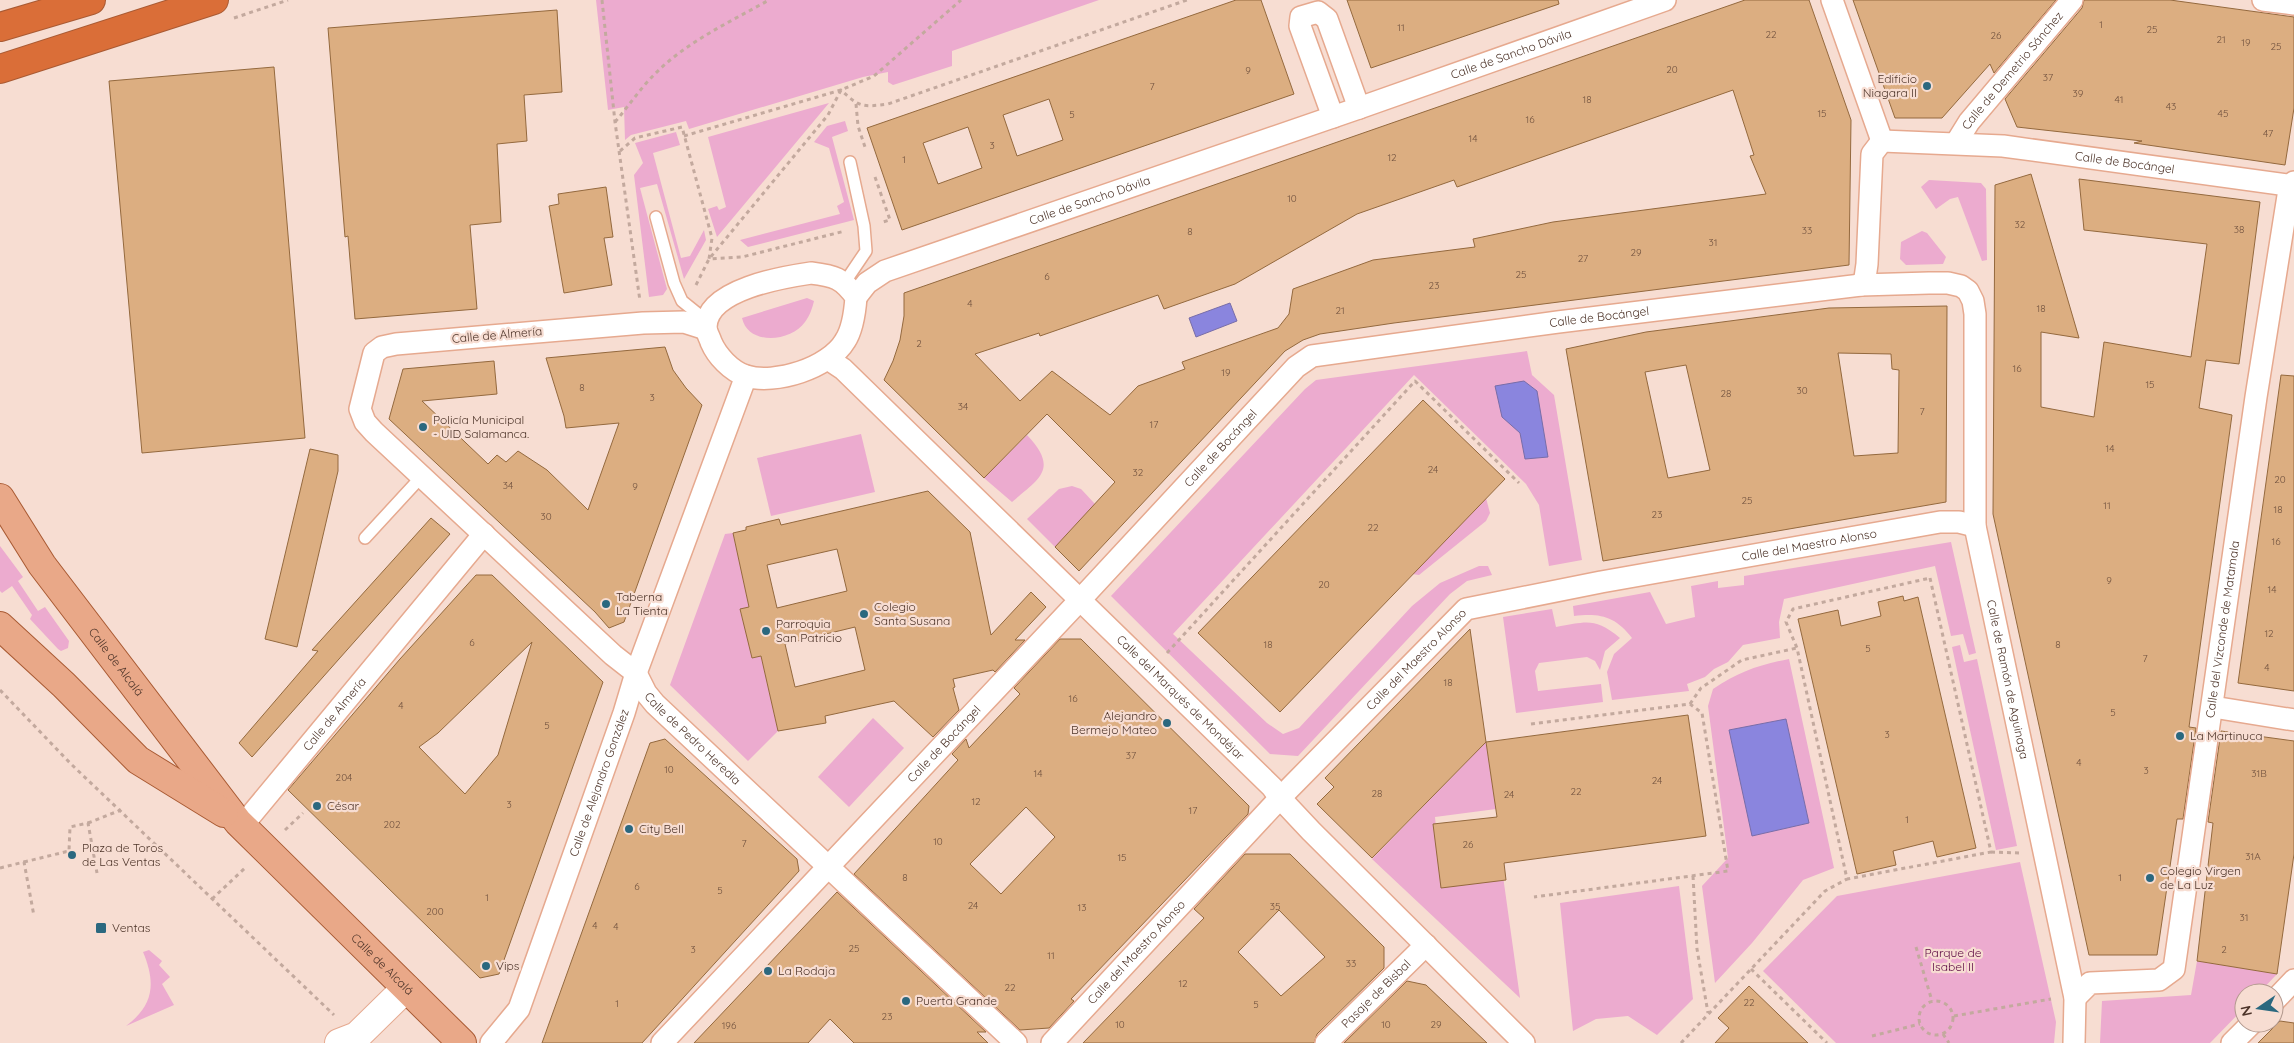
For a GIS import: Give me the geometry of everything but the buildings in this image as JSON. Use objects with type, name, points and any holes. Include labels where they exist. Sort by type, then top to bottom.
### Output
[{"type":"highway","points":[[0,27],[91,0]]},
{"type":"highway","points":[[0,68],[214,0]]},
{"type":"main road","name":"Calle de Alcalá","points":[[3,507],[48,573],[240,824],[462,1043]]},
{"type":"main road","name":"Calle de Alcalá","points":[[0,626],[64,685],[138,760],[240,824]]},
{"type":"street","name":"Calle de Sancho Dávila","points":[[851,290],[867,283],[885,271],[1359,108],[1665,0]]},
{"type":"street","points":[[1832,0],[1882,141]]},
{"type":"street","name":"Calle de Demetrio Sánchez","points":[[1956,143],[1969,122],[2072,0]]},
{"type":"street","points":[[2263,0],[2294,4]]},
{"type":"street","points":[[1333,117],[1300,26],[1301,17],[1318,12],[1327,19],[1359,108]]},
{"type":"street","points":[[1882,141],[1956,143]]},
{"type":"street","points":[[1861,285],[1865,278],[1867,264],[1872,154],[1882,141]]},
{"type":"street","name":"Calle de Bocángel","points":[[1956,143],[2003,146],[2294,185]]},
{"type":"street","name":"Calle del Vizconde de Matamala","points":[[2065,998],[2090,983],[2159,980],[2174,969],[2259,378],[2288,196],[2294,185]]},
{"type":"street","points":[[812,273],[832,276],[851,290],[855,313],[845,342],[828,359],[791,376],[768,378],[746,376],[724,362],[712,345],[707,325],[710,313],[733,294],[770,280],[812,273]]},
{"type":"street","name":"Calle de Bocángel","points":[[662,1043],[1079,601],[1296,367],[1312,356],[1548,323],[1861,285],[1955,284],[1968,291],[1973,301],[1975,314]]},
{"type":"street","name":"Calle de Ramón de Aguinaga","points":[[1975,314],[1975,526],[2074,1043]]},
{"type":"street","name":"Calle de Almería","points":[[374,432],[365,422],[360,409],[374,353],[382,347],[396,344],[643,323],[684,322],[707,325]]},
{"type":"street","name":"Calle del Marqués de Mondéjar","points":[[828,359],[843,368],[1079,601],[1272,787],[1280,798],[1524,1043]]},
{"type":"street","name":"Calle de Alejandro González","points":[[491,1043],[519,1008],[624,713],[636,673],[746,376]]},
{"type":"street","name":"Calle de Pedro Heredia","points":[[374,432],[423,475],[613,654],[636,673],[646,693],[655,704],[1016,1043]]},
{"type":"street","name":"Calle del Maestro Alonso","points":[[1052,1043],[1280,798],[1466,609],[1593,583],[1940,522],[1959,522],[1975,526]]},
{"type":"street","name":"Calle de Almería","points":[[240,824],[484,534]]},
{"type":"street","points":[[2213,706],[2294,720]]},
{"type":"street","name":"Pasaje de Bisbal","points":[[1326,1043],[1426,944]]},
{"type":"street","points":[[2284,990],[2294,980]]},
{"type":"street","points":[[348,1040],[406,988]]},
{"type":"street","points":[[2232,1043],[2242,1033]]},
{"type":"lane","points":[[850,162],[864,226],[866,251],[851,290]]},
{"type":"lane","points":[[656,217],[674,283],[682,301],[707,325]]},
{"type":"lane","points":[[365,538],[423,475]]},
{"type":"path","points":[[602,0],[615,122],[641,304],[634,304]]},
{"type":"path","points":[[615,122],[650,78],[670,61],[704,36],[769,0]]},
{"type":"path","points":[[684,136],[841,90],[874,76],[961,0]]},
{"type":"path","points":[[841,90],[856,104],[868,106],[888,104],[1187,0]]},
{"type":"path","points":[[718,246],[828,116],[841,90]]},
{"type":"path","points":[[620,151],[635,138],[682,127],[712,238],[709,259],[742,257],[890,220]]},
{"type":"path","points":[[1164,656],[1415,381],[1519,483]]},
{"type":"path","points":[[1847,880],[1797,648],[1786,622],[1793,609],[1930,578],[1991,852]]},
{"type":"path","points":[[1690,704],[1700,688],[1742,660],[1797,648]]},
{"type":"path","points":[[0,690],[70,764],[121,810],[286,970],[348,1040]]},
{"type":"path","points":[[1531,724],[1690,704],[1702,713],[1728,871],[1534,897]]},
{"type":"path","points":[[0,868],[69,851],[70,827],[88,823],[121,810]]},
{"type":"path","points":[[88,823],[97,873]]},
{"type":"path","points":[[1681,1043],[1825,891],[1847,880],[1991,852],[2019,853]]},
{"type":"path","points":[[24,862],[34,916]]},
{"type":"path","points":[[1693,876],[1697,949],[1708,1014]]},
{"type":"path","points":[[1916,947],[1932,1001]]},
{"type":"path","points":[[1750,968],[1827,1043]]},
{"type":"path","points":[[1954,1016],[2065,998]]},
{"type":"path","points":[[1932,1001],[1944,1002],[1952,1010],[1954,1016],[1951,1027],[1938,1036],[1927,1033],[1920,1024],[1920,1012],[1927,1003],[1932,1001]]},
{"type":"path","points":[[1872,1036],[1920,1024]]},
{"type":"path","points":[[1943,1034],[1949,1043]]},
{"type":"green space","points":[[596,0],[1099,0],[952,51],[952,66],[893,85],[888,82],[888,72],[863,77],[689,129],[686,121],[631,135],[625,140],[624,107],[608,110]]},
{"type":"green space","points":[[829,103],[717,237],[708,209],[717,206],[719,210],[726,207],[708,137]]},
{"type":"green space","points":[[845,121],[848,131],[832,137],[854,220],[748,247],[740,240],[840,214],[837,206],[844,202],[829,148],[814,142],[827,126]]},
{"type":"green space","points":[[676,132],[680,145],[653,153],[681,258],[690,256],[704,230],[706,240],[684,279],[657,184],[640,188],[667,289],[663,295],[649,297],[634,175],[643,163],[635,143]]},
{"type":"green space","points":[[1929,180],[1981,183],[1986,189],[1987,260],[1982,261],[1958,197],[1950,199],[1936,209],[1921,187]]},
{"type":"green space","points":[[1922,231],[1927,233],[1946,257],[1943,264],[1906,265],[1900,259],[1901,242]]},
{"type":"green space","points":[[807,298],[814,301],[811,312],[799,329],[790,334],[780,337],[761,337],[752,333],[746,327],[742,318]]},
{"type":"green space","points":[[1527,351],[1532,375],[1554,395],[1582,560],[1549,566],[1539,505],[1526,484],[1414,375],[1173,634],[1267,723],[1283,734],[1299,728],[1412,606],[1440,583],[1479,566],[1488,566],[1492,575],[1467,581],[1450,594],[1298,756],[1270,754],[1111,596],[1305,389],[1316,380]]},
{"type":"green space","points":[[861,434],[875,492],[771,516],[757,458]]},
{"type":"green space","points":[[1027,435],[1037,447],[1044,465],[1042,472],[1031,486],[1012,502],[984,478]]},
{"type":"green space","points":[[1072,486],[1081,489],[1095,504],[1055,547],[1027,519],[1059,489]]},
{"type":"green space","points":[[1486,498],[1490,513],[1486,521],[1419,575],[1412,574]]},
{"type":"green space","points":[[733,533],[749,607],[740,610],[743,622],[753,620],[749,646],[752,658],[761,656],[778,731],[748,761],[670,685],[725,534]]},
{"type":"green space","points":[[1951,542],[1976,653],[1969,655],[1963,634],[1951,636],[1935,566],[1784,599],[1779,622],[1780,638],[1743,645],[1728,662],[1714,669],[1705,677],[1687,684],[1689,691],[1612,700],[1607,672],[1614,654],[1632,638],[1619,625],[1606,618],[1592,615],[1574,616],[1573,606],[1650,592],[1666,624],[1695,617],[1691,586],[1718,581],[1718,588],[1744,585],[1744,576]]},
{"type":"green space","points":[[0,546],[23,577],[18,581],[38,611],[45,607],[69,641],[68,648],[61,651],[58,649],[30,619],[32,615],[12,586],[2,593],[0,591]]},
{"type":"green space","points":[[1552,609],[1556,627],[1583,623],[1596,624],[1611,631],[1620,638],[1605,651],[1600,670],[1595,661],[1587,657],[1539,663],[1535,671],[1538,691],[1601,684],[1603,702],[1516,713],[1503,617]]},
{"type":"green space","points":[[1960,645],[1964,662],[1977,659],[2017,846],[1996,850],[1952,647]]},
{"type":"green space","points":[[1789,659],[1834,868],[1803,880],[1752,943],[1715,983],[1702,886],[1728,858],[1708,706],[1713,689],[1722,683],[1749,670]]},
{"type":"green space","points":[[873,718],[904,748],[849,807],[818,777]]},
{"type":"green space","points":[[1486,742],[1496,809],[1435,817],[1441,884],[1503,876],[1520,998],[1372,859]]},
{"type":"green space","name":"Parque de Isabel II","points":[[2020,862],[2056,1022],[2054,1043],[1836,1043],[1763,971],[1837,896]]},
{"type":"green space","points":[[1679,886],[1693,999],[1657,1035],[1628,1016],[1596,1019],[1573,1031],[1560,903]]},
{"type":"green space","points":[[149,950],[162,961],[159,965],[170,977],[162,984],[174,1005],[126,1026],[142,1010],[150,993],[150,974],[143,952]]},
{"type":"green space","points":[[2197,961],[2277,974],[2268,983],[2234,983],[2234,1018],[2210,1043],[2100,1043],[2102,1001],[2191,995]]},
{"type":"shaded area","points":[[1230,303],[1237,321],[1196,337],[1189,318]]},
{"type":"shaded area","points":[[1524,381],[1537,391],[1548,457],[1525,459],[1520,433],[1502,417],[1495,386]]},
{"type":"shaded area","points":[[1786,719],[1809,823],[1752,836],[1729,730]]},
{"type":"place","name":"Edificio Niagara II","points":[[1927,86]]},
{"type":"place","name":"Policía Municipal - UID Salamanca.","points":[[423,427]]},
{"type":"place","name":"Taberna La Tienta","points":[[606,604]]},
{"type":"place","name":"Colegio Santa Susana","points":[[864,614]]},
{"type":"place","name":"Parroquia San Patricio","points":[[766,631]]},
{"type":"place","name":"Alejandro Bermejo Mateo","points":[[1167,723]]},
{"type":"place","name":"La Martinuca","points":[[2180,736]]},
{"type":"place","name":"César","points":[[317,806]]},
{"type":"place","name":"City Bell","points":[[629,829]]},
{"type":"place","name":"Plaza de Toros de Las Ventas","points":[[72,855]]},
{"type":"place","name":"Colegio Virgen de La Luz","points":[[2150,878]]},
{"type":"place","name":"Ventas","points":[[101,928]]},
{"type":"place","name":"Vips","points":[[486,966]]},
{"type":"place","name":"La Rodaja","points":[[768,971]]},
{"type":"place","name":"Puerta Grande","points":[[906,1001]]}]
